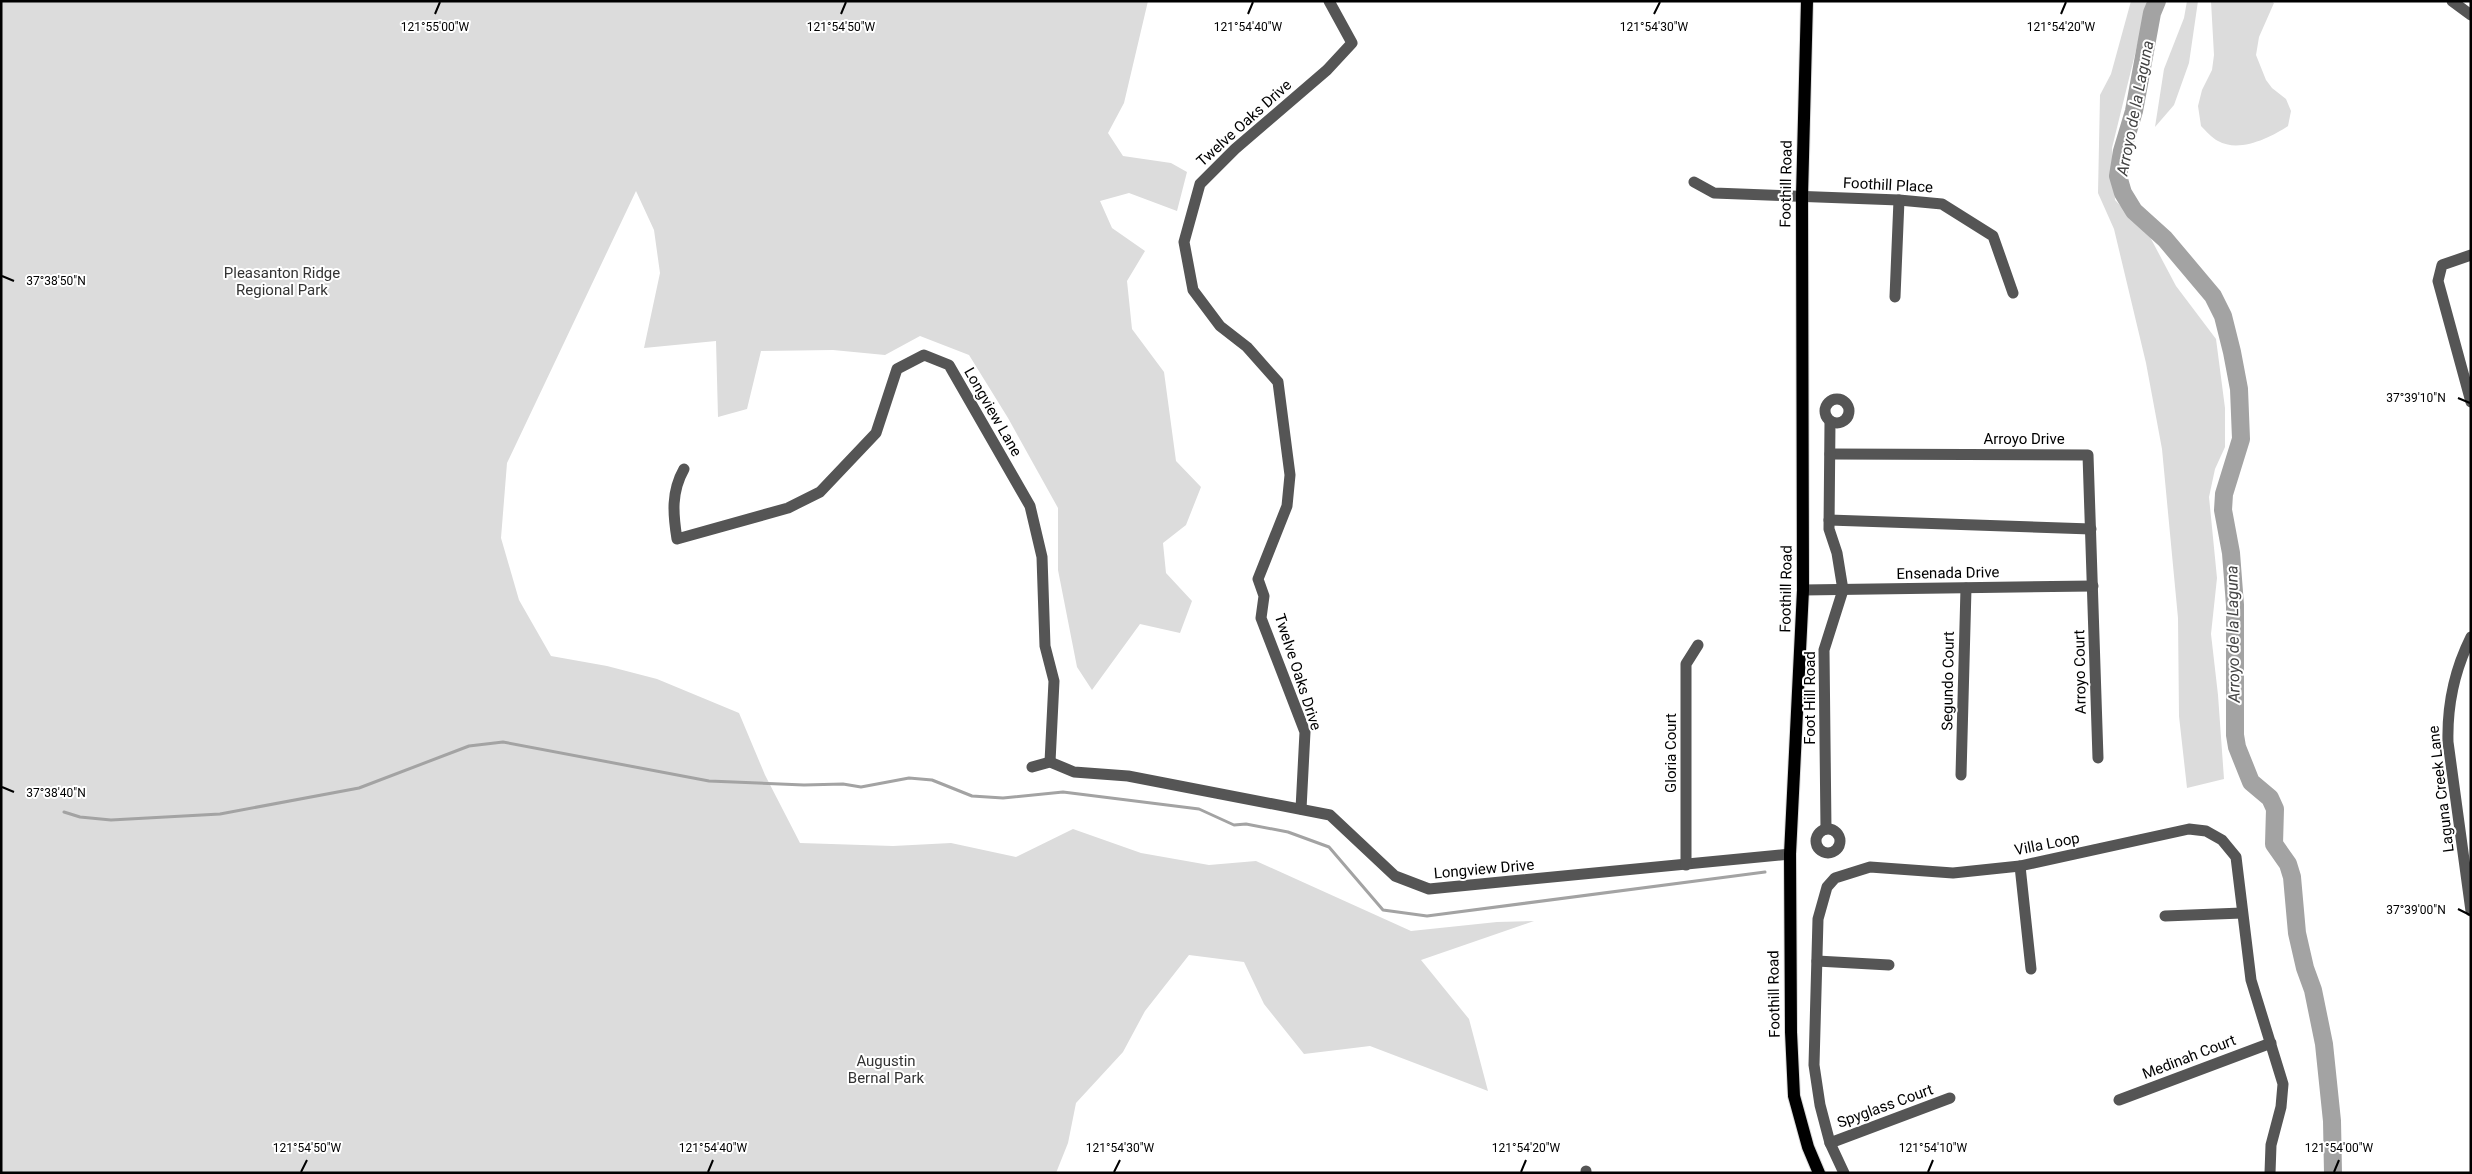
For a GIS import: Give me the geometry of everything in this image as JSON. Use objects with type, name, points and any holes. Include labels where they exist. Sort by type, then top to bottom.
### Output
[{"type":"main road","name":"Foothill Road","points":[[1807,1],[1802,196],[1803,590],[1790,854],[1791,1032],[1794,1096],[1808,1147],[1819,1173]]},
{"type":"street","name":"Twelve Oaks Drive","points":[[1302,808],[1305,732],[1262,618],[1264,596],[1258,579],[1287,506],[1290,475],[1278,382],[1247,347],[1220,326],[1193,290],[1184,242],[1200,184],[1235,149],[1327,70],[1352,43],[1328,1]]},
{"type":"street","points":[[2452,1],[2471,15]]},
{"type":"street","name":"Foothill Place","points":[[1694,182],[1714,193],[1899,200],[1942,204],[1992,236],[2012,293]]},
{"type":"street","points":[[1895,297],[1899,200]]},
{"type":"street","points":[[2471,255],[2442,265],[2438,281],[2471,402]]},
{"type":"street","name":"Longview Lane","points":[[684,469],[677,481],[674,498],[677,539],[788,508],[820,492],[876,432],[897,369],[924,354],[948,365],[1030,506],[1042,557],[1045,646],[1054,681],[1050,762]]},
{"type":"street","name":"Foot Hill Road","points":[[1826,829],[1824,650],[1843,590],[1837,553],[1829,529],[1830,422]]},
{"type":"street","name":"Arroyo Drive","points":[[1830,454],[2088,455],[2093,586]]},
{"type":"street","points":[[1829,520],[2091,529]]},
{"type":"street","name":"Ensenada Drive","points":[[1803,590],[2093,586]]},
{"type":"street","name":"Arroyo Court","points":[[2093,586],[2098,758]]},
{"type":"street","name":"Segundo Court","points":[[1961,775],[1966,588]]},
{"type":"street","name":"Laguna Creek Lane","points":[[2471,637],[2460,658],[2454,678],[2447,719],[2448,742],[2471,911]]},
{"type":"street","name":"Gloria Court","points":[[1686,865],[1686,664],[1698,645]]},
{"type":"street","name":"Longview Drive","points":[[1050,762],[1074,772],[1128,776],[1302,808],[1330,815],[1395,876],[1429,889],[1790,854]]},
{"type":"street","points":[[1032,767],[1050,762]]},
{"type":"street","name":"Villa Loop","points":[[1844,1173],[1830,1143],[1820,1105],[1814,1065],[1818,919],[1822,898],[1827,887],[1836,878],[1870,867],[1953,873],[2020,866],[2189,830],[2206,831],[2222,840],[2236,857],[2251,980],[2283,1084],[2281,1107],[2271,1145],[2270,1173]]},
{"type":"street","points":[[2020,866],[2031,970]]},
{"type":"street","points":[[2164,916],[2242,913]]},
{"type":"street","points":[[1817,961],[1889,965]]},
{"type":"street","name":"Medinah Court","points":[[2119,1100],[2271,1043]]},
{"type":"street","name":"Spyglass Court","points":[[1830,1143],[1950,1098]]},
{"type":"green space","points":[[1,1],[1148,1],[1124,103],[1108,133],[1123,156],[1171,163],[1187,172],[1177,211],[1129,193],[1100,201],[1112,228],[1145,251],[1127,281],[1132,329],[1164,372],[1176,461],[1201,487],[1186,525],[1163,543],[1166,573],[1192,601],[1180,633],[1140,624],[1092,690],[1077,667],[1058,570],[1058,508],[1008,418],[969,355],[920,336],[885,355],[833,350],[761,351],[747,409],[718,417],[716,341],[644,348],[660,273],[654,230],[636,191],[507,463],[501,538],[519,600],[551,656],[607,666],[657,679],[739,713],[765,775],[800,843],[893,846],[951,843],[1016,857],[1073,829],[1141,853],[1209,865],[1256,861],[1411,931],[1497,922],[1534,921],[1421,960],[1469,1019],[1488,1091],[1370,1046],[1304,1054],[1264,1004],[1244,962],[1189,955],[1145,1011],[1123,1052],[1076,1103],[1068,1143],[1056,1173],[1,1173]]},
{"type":"green space","points":[[2131,1],[2148,1],[2112,148],[2115,200],[2150,237],[2176,286],[2216,339],[2225,408],[2225,447],[2215,469],[2209,497],[2217,578],[2211,634],[2218,695],[2224,779],[2187,788],[2179,716],[2178,618],[2162,449],[2146,363],[2114,229],[2098,193],[2100,95],[2111,74]]},
{"type":"green space","points":[[2187,1],[2198,1],[2189,63],[2174,105],[2155,127],[2164,69],[2184,18]]},
{"type":"green space","points":[[2211,1],[2271,1],[2274,3],[2259,37],[2256,55],[2266,80],[2272,88],[2286,99],[2291,111],[2288,126],[2263,139],[2245,145],[2226,144],[2218,141],[2201,126],[2198,106],[2202,90],[2212,70],[2214,55]]},
{"type":"waterway","name":"Arroyo de la Laguna","points":[[2157,1],[2152,13],[2134,111],[2122,151],[2118,176],[2123,193],[2134,211],[2165,239],[2213,296],[2223,316],[2232,352],[2239,389],[2241,439],[2224,494],[2223,510],[2231,553],[2235,605],[2235,735],[2237,747],[2251,782],[2270,798],[2275,809],[2274,844],[2288,864],[2292,877],[2297,933],[2305,968],[2313,990],[2324,1044],[2332,1121],[2333,1173]]},
{"type":"waterway","points":[[64,812],[80,817],[111,820],[220,814],[359,788],[469,746],[503,742],[709,781],[804,785],[843,784],[861,787],[909,778],[932,780],[972,796],[1003,798],[1063,792],[1199,809],[1234,825],[1246,824],[1288,832],[1329,847],[1383,910],[1427,916],[1765,872]]},
{"type":"park label","name":"Pleasanton Ridge Regional Park","points":[[282,282]]},
{"type":"park label","name":"Augustin Bernal Park","points":[[886,1070]]}]
